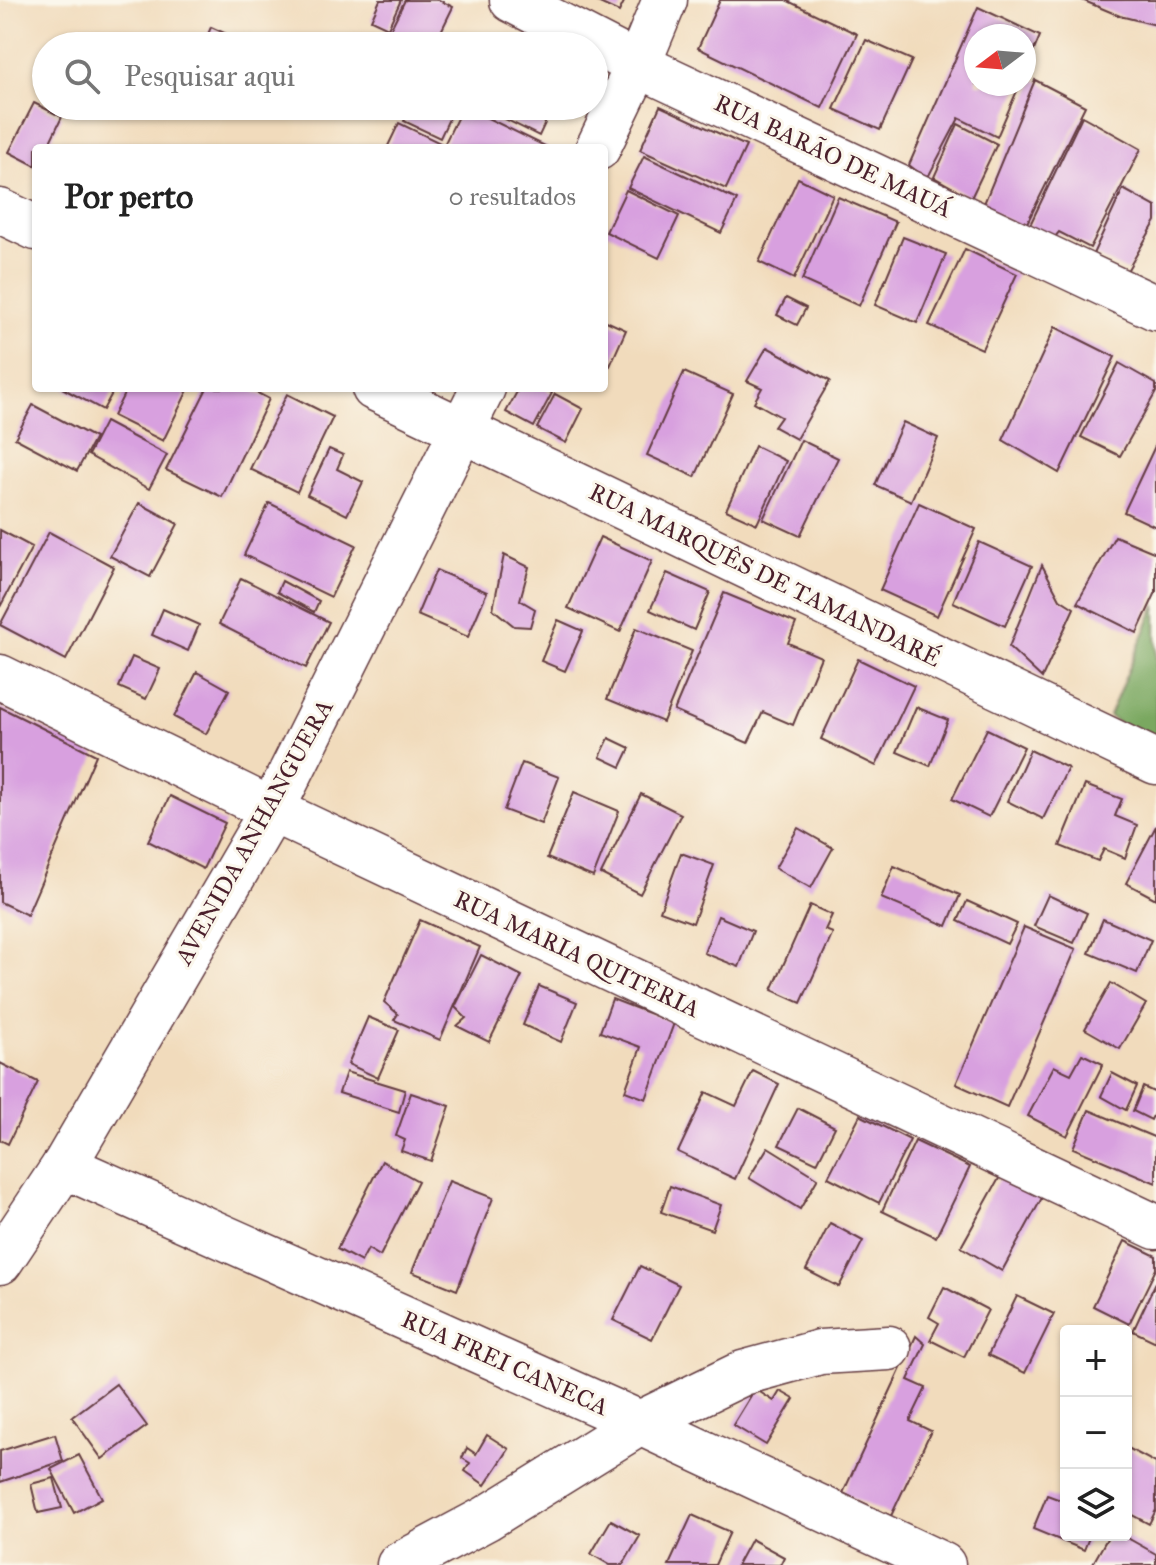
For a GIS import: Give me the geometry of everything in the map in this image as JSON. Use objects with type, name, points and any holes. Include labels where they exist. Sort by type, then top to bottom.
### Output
[{"type":"street","name":"RUA BARÃO DE MAUÁ","points":[[512,0],[574,32]]},
{"type":"street","points":[[600,144],[665,0]]},
{"type":"street","name":"RUA BARÃO DE MAUÁ","points":[[608,50],[1156,308]]},
{"type":"street","points":[[0,211],[32,226]]},
{"type":"street","name":"RUA MARQUÊS DE TAMANDARÉ","points":[[382,392],[1156,762]]},
{"type":"street","name":"AVENIDA ANHANGUERA","points":[[0,1262],[64,1166],[272,810],[481,392]]},
{"type":"street","name":"RUA MARIA QUITERIA","points":[[0,677],[272,810],[1156,1227]]},
{"type":"street","name":"RUA FREI CANECA","points":[[64,1166],[640,1423],[943,1565]]},
{"type":"street","points":[[399,1565],[487,1518],[640,1423],[743,1373],[820,1352],[889,1348]]},
{"type":"green space","points":[[1156,605],[1156,749],[1109,716]]},
{"type":"building","points":[[380,0],[401,0],[388,28],[371,20]]},
{"type":"building","points":[[405,0],[439,0],[453,7],[441,32],[389,32]]},
{"type":"building","points":[[593,0],[625,0],[619,12]]},
{"type":"building","points":[[720,0],[786,0],[857,34],[822,108],[698,48]]},
{"type":"building","points":[[1082,0],[1156,0],[1156,25],[1120,16]]},
{"type":"building","points":[[978,7],[1014,24],[971,24]]},
{"type":"building","points":[[964,39],[964,96],[1015,96],[997,137],[959,118],[927,179],[909,165]]},
{"type":"building","points":[[866,40],[912,60],[880,130],[834,109]]},
{"type":"building","points":[[1036,81],[1085,106],[1024,229],[983,206],[1028,96],[1036,96]]},
{"type":"building","points":[[660,106],[746,146],[726,189],[640,150]]},
{"type":"building","points":[[32,107],[32,120],[61,120],[49,144],[32,144],[32,164],[9,152]]},
{"type":"building","points":[[1082,116],[1141,149],[1090,248],[1059,232],[1050,243],[1028,229]]},
{"type":"building","points":[[404,120],[448,120],[440,138]]},
{"type":"building","points":[[456,120],[492,120],[541,144],[444,144]]},
{"type":"building","points":[[507,120],[546,120],[539,136]]},
{"type":"building","points":[[399,123],[442,144],[389,144]]},
{"type":"building","points":[[958,124],[997,144],[971,198],[934,177]]},
{"type":"building","points":[[644,156],[737,200],[721,233],[628,188]]},
{"type":"building","points":[[798,178],[833,195],[794,279],[759,262]]},
{"type":"building","points":[[1123,189],[1156,207],[1156,221],[1127,271],[1093,254]]},
{"type":"building","points":[[626,190],[679,216],[659,258],[608,233]]},
{"type":"building","points":[[838,197],[896,222],[859,306],[802,280]]},
{"type":"building","points":[[903,237],[946,254],[917,323],[875,305]]},
{"type":"building","points":[[965,249],[1017,274],[982,349],[929,325]]},
{"type":"building","points":[[786,298],[806,308],[797,325],[777,315]]},
{"type":"building","points":[[608,322],[626,330],[608,365]]},
{"type":"building","points":[[1055,327],[1115,357],[1059,473],[1003,440]]},
{"type":"building","points":[[767,347],[830,381],[796,439],[774,427],[781,417],[754,402],[762,388],[747,381]]},
{"type":"building","points":[[1119,363],[1156,384],[1156,392],[1120,456],[1081,437]]},
{"type":"building","points":[[684,372],[733,394],[695,477],[647,455]]},
{"type":"building","points":[[69,392],[113,392],[103,410]]},
{"type":"building","points":[[125,392],[187,392],[163,441],[113,416]]},
{"type":"building","points":[[205,392],[256,392],[269,399],[222,497],[166,470]]},
{"type":"building","points":[[517,392],[552,393],[534,427],[506,412]]},
{"type":"building","points":[[287,394],[333,417],[297,492],[250,469]]},
{"type":"building","points":[[555,394],[583,409],[566,443],[537,428]]},
{"type":"building","points":[[33,405],[95,438],[77,471],[15,438]]},
{"type":"building","points":[[105,422],[167,455],[149,489],[88,455]]},
{"type":"building","points":[[903,422],[938,438],[911,501],[875,485]]},
{"type":"building","points":[[801,440],[838,458],[800,536],[763,519]]},
{"type":"building","points":[[1156,444],[1156,527],[1124,512]]},
{"type":"building","points":[[755,446],[786,461],[757,524],[726,510]]},
{"type":"building","points":[[329,449],[343,455],[337,469],[363,482],[347,515],[307,495]]},
{"type":"building","points":[[139,503],[178,524],[150,577],[110,556]]},
{"type":"building","points":[[269,503],[356,545],[331,597],[244,555]]},
{"type":"building","points":[[919,503],[976,529],[937,616],[880,590]]},
{"type":"building","points":[[0,530],[32,547],[0,607]]},
{"type":"building","points":[[49,532],[114,567],[66,660],[0,625]]},
{"type":"building","points":[[1115,536],[1156,553],[1156,592],[1137,633],[1077,603]]},
{"type":"building","points":[[600,537],[652,561],[620,632],[568,608]]},
{"type":"building","points":[[979,542],[1032,566],[1005,626],[953,602]]},
{"type":"building","points":[[504,555],[529,567],[520,600],[535,609],[530,627],[514,626],[493,609]]},
{"type":"building","points":[[1042,565],[1060,599],[1074,608],[1042,678],[1009,647]]},
{"type":"building","points":[[436,570],[487,592],[468,637],[417,615]]},
{"type":"building","points":[[667,573],[710,592],[694,630],[650,610]]},
{"type":"building","points":[[241,578],[329,622],[306,668],[219,624]]},
{"type":"building","points":[[282,581],[319,601],[314,612],[277,592]]},
{"type":"building","points":[[724,593],[796,623],[788,643],[821,657],[793,725],[763,712],[748,743],[674,711]]},
{"type":"building","points":[[163,609],[199,625],[188,651],[152,635]]},
{"type":"building","points":[[558,620],[583,631],[565,671],[541,661]]},
{"type":"building","points":[[636,628],[692,651],[663,722],[607,699]]},
{"type":"building","points":[[132,657],[160,669],[146,699],[119,687]]},
{"type":"building","points":[[858,659],[914,686],[876,766],[821,739]]},
{"type":"building","points":[[197,672],[229,690],[206,734],[174,717]]},
{"type":"building","points":[[0,707],[96,755],[27,915],[0,902]]},
{"type":"building","points":[[916,707],[948,720],[930,766],[897,752]]},
{"type":"building","points":[[987,729],[1024,747],[989,817],[952,799]]},
{"type":"building","points":[[609,738],[630,748],[621,767],[600,757]]},
{"type":"building","points":[[1030,750],[1068,768],[1043,819],[1007,801]]},
{"type":"building","points":[[522,763],[559,777],[541,824],[504,810]]},
{"type":"building","points":[[1085,785],[1122,799],[1115,816],[1137,825],[1125,858],[1104,849],[1098,861],[1060,846]]},
{"type":"building","points":[[574,792],[619,811],[593,877],[547,858]]},
{"type":"building","points":[[641,794],[681,814],[640,894],[601,874]]},
{"type":"building","points":[[170,796],[225,823],[203,869],[148,841]]},
{"type":"building","points":[[1156,826],[1156,899],[1126,883]]},
{"type":"building","points":[[798,828],[833,848],[811,888],[775,868]]},
{"type":"building","points":[[681,853],[714,865],[693,923],[660,911]]},
{"type":"building","points":[[894,866],[960,895],[947,926],[881,898]]},
{"type":"building","points":[[1048,895],[1087,913],[1074,943],[1034,926]]},
{"type":"building","points":[[967,901],[1017,924],[1007,944],[958,921]]},
{"type":"building","points":[[810,905],[832,915],[825,930],[833,933],[801,1003],[772,990]]},
{"type":"building","points":[[718,916],[753,931],[739,967],[704,953]]},
{"type":"building","points":[[1103,919],[1151,940],[1137,973],[1089,953]]},
{"type":"building","points":[[420,920],[480,947],[440,1040],[394,1020],[398,1014],[384,1002]]},
{"type":"building","points":[[1024,927],[1076,949],[1007,1107],[956,1084]]},
{"type":"building","points":[[481,955],[522,976],[489,1042],[457,1026],[466,1018],[455,1007]]},
{"type":"building","points":[[1111,983],[1146,1004],[1120,1049],[1085,1029]]},
{"type":"building","points":[[539,986],[577,1002],[561,1042],[523,1025]]},
{"type":"building","points":[[612,999],[674,1023],[646,1099],[625,1091],[641,1047],[600,1032]]},
{"type":"building","points":[[368,1017],[399,1030],[378,1078],[348,1064]]},
{"type":"building","points":[[1082,1054],[1103,1064],[1067,1136],[1028,1116],[1054,1066],[1071,1074]]},
{"type":"building","points":[[0,1063],[38,1082],[8,1144],[0,1140]]},
{"type":"building","points":[[753,1071],[779,1084],[735,1179],[678,1152],[706,1092],[736,1106]]},
{"type":"building","points":[[346,1072],[405,1090],[399,1112],[339,1093]]},
{"type":"building","points":[[1112,1073],[1137,1086],[1126,1110],[1101,1096]]},
{"type":"building","points":[[1143,1087],[1156,1093],[1156,1109],[1151,1120],[1133,1111]]},
{"type":"building","points":[[411,1093],[450,1106],[431,1161],[401,1151],[405,1140],[396,1136]]},
{"type":"building","points":[[798,1108],[835,1127],[817,1163],[779,1145]]},
{"type":"building","points":[[1089,1110],[1156,1138],[1156,1183],[1073,1148]]},
{"type":"building","points":[[860,1115],[910,1140],[879,1203],[828,1177]]},
{"type":"building","points":[[915,1141],[970,1167],[936,1237],[882,1211]]},
{"type":"building","points":[[768,1147],[818,1178],[800,1209],[749,1178]]},
{"type":"building","points":[[382,1161],[418,1181],[380,1256],[368,1249],[361,1262],[337,1249]]},
{"type":"building","points":[[1002,1173],[1043,1196],[1002,1271],[961,1247]]},
{"type":"building","points":[[449,1181],[493,1198],[457,1290],[412,1272]]},
{"type":"building","points":[[670,1186],[721,1205],[712,1230],[661,1212]]},
{"type":"building","points":[[830,1223],[863,1241],[839,1287],[806,1270]]},
{"type":"building","points":[[1125,1241],[1156,1256],[1156,1269],[1129,1324],[1093,1306]]},
{"type":"building","points":[[640,1266],[679,1285],[652,1339],[613,1320]]},
{"type":"building","points":[[1156,1282],[1156,1342],[1133,1331]]},
{"type":"building","points":[[944,1287],[988,1310],[964,1357],[930,1340],[939,1323],[929,1317]]},
{"type":"building","points":[[1017,1296],[1054,1314],[1025,1373],[988,1355]]},
{"type":"building","points":[[916,1336],[925,1344],[908,1380],[926,1388],[910,1421],[931,1431],[891,1516],[843,1493]]},
{"type":"building","points":[[116,1384],[147,1426],[102,1459],[72,1417]]},
{"type":"building","points":[[755,1389],[774,1401],[780,1391],[794,1399],[766,1445],[733,1425]]},
{"type":"building","points":[[55,1434],[63,1461],[0,1482],[0,1451]]},
{"type":"building","points":[[487,1435],[509,1449],[485,1485],[465,1471],[470,1463],[462,1458],[467,1448],[476,1454]]},
{"type":"building","points":[[1132,1450],[1156,1463],[1156,1510],[1149,1524],[1132,1515]]},
{"type":"building","points":[[79,1455],[102,1498],[74,1513],[51,1469]]},
{"type":"building","points":[[54,1478],[62,1508],[38,1513],[31,1484]]},
{"type":"building","points":[[1047,1495],[1060,1500],[1060,1540],[1033,1529]]},
{"type":"building","points":[[692,1515],[730,1532],[715,1565],[669,1565]]},
{"type":"building","points":[[611,1520],[640,1536],[623,1565],[610,1565],[591,1554]]},
{"type":"building","points":[[751,1539],[784,1557],[780,1565],[737,1565]]},
{"type":"building","points":[[1062,1541],[1088,1541],[1084,1550]]},
{"type":"building","points":[[1106,1541],[1132,1541],[1156,1554],[1156,1565],[1092,1565]]}]
